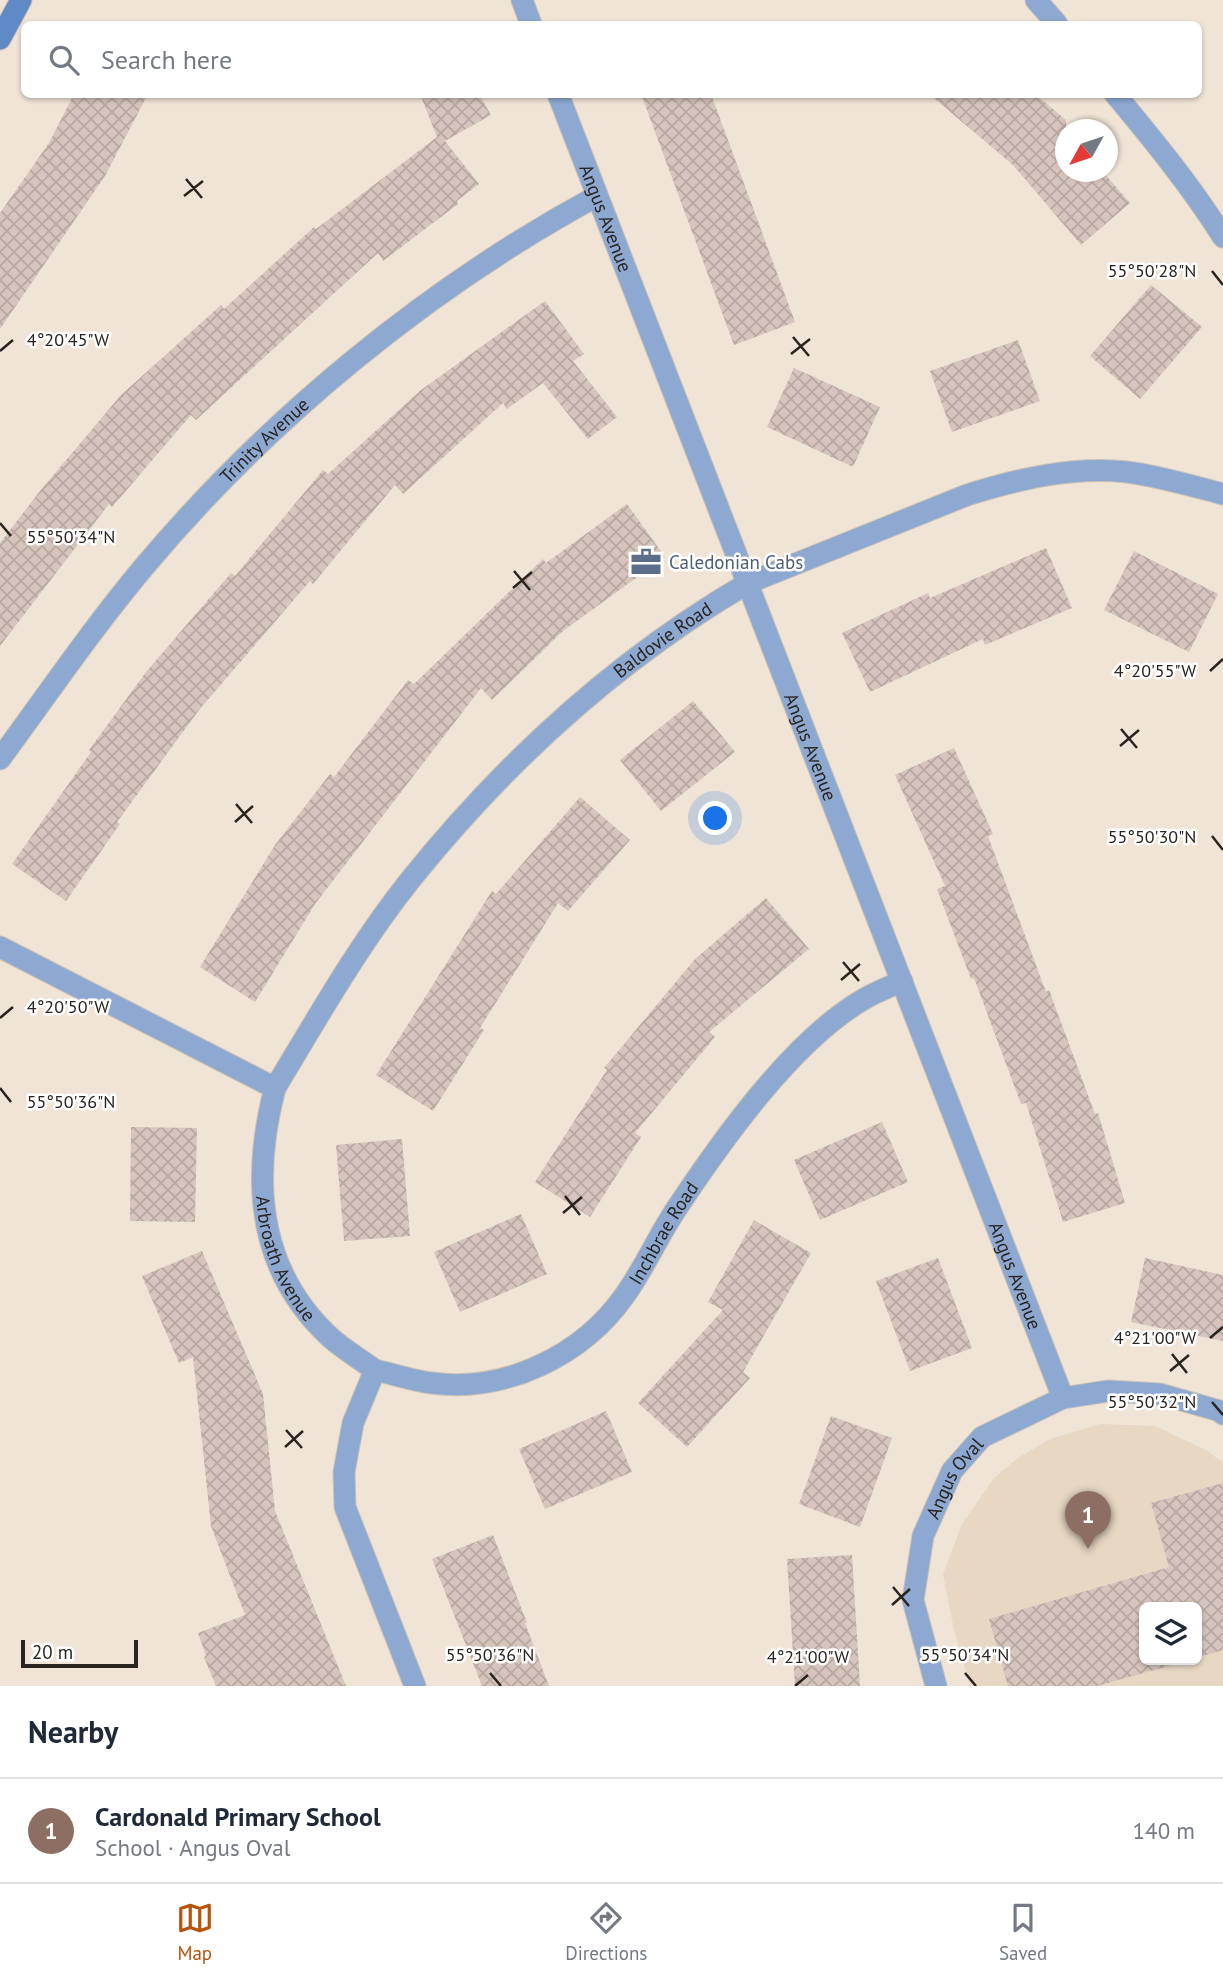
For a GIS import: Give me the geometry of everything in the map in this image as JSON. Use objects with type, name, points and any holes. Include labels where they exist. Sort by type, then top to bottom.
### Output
[{"type":"street","points":[[0,39],[21,0]]},
{"type":"street","points":[[522,0],[530,21]]},
{"type":"street","points":[[1036,0],[1054,21]]},
{"type":"street","name":"Angus Avenue","points":[[560,98],[1063,1398]]},
{"type":"street","points":[[1118,98],[1171,161],[1223,237]]},
{"type":"street","name":"Trinity Avenue","points":[[0,759],[88,637],[144,567],[223,481],[325,384],[439,294],[533,230],[597,196]]},
{"type":"street","name":"Baldovie Road","points":[[275,1088],[355,956],[403,890],[496,781],[562,716],[671,631],[748,583],[967,495],[1016,481],[1065,472],[1127,472],[1223,494]]},
{"type":"street","points":[[0,947],[275,1088]]},
{"type":"street","name":"Inchbrae Road","points":[[375,1370],[432,1383],[472,1384],[522,1374],[570,1350],[599,1327],[626,1294],[675,1210],[711,1158],[796,1054],[863,1000],[902,981]]},
{"type":"street","name":"Arbroath Avenue","points":[[275,1088],[266,1122],[261,1172],[263,1218],[277,1264],[308,1314],[332,1339],[375,1370]]},
{"type":"street","points":[[375,1370],[353,1423],[344,1472],[345,1507],[415,1686]]},
{"type":"street","name":"Angus Oval","points":[[936,1686],[913,1600],[923,1536],[952,1471],[982,1437],[1063,1398],[1108,1391],[1160,1394],[1223,1414]]},
{"type":"shaded area","points":[[1100,1424],[1155,1426],[1206,1450],[1223,1463],[1223,1686],[970,1686],[954,1630],[943,1574],[962,1524],[994,1478],[1018,1458],[1050,1439]]},
{"type":"building","points":[[72,98],[146,98],[105,176],[0,329],[0,213],[49,143]]},
{"type":"building","points":[[422,98],[481,98],[491,115],[445,141],[479,184],[457,201],[458,204],[383,261],[378,253],[196,420],[191,415],[112,507],[109,504],[0,646],[0,543],[121,395],[221,305],[224,309],[314,227],[316,229],[437,137]]},
{"type":"building","points":[[642,98],[712,98],[795,322],[734,345]]},
{"type":"building","points":[[934,98],[1040,98],[1065,119],[1055,119],[1055,182],[1112,182],[1130,203],[1081,245],[1013,165]]},
{"type":"building","points":[[1151,285],[1202,327],[1140,399],[1090,356]]},
{"type":"building","points":[[545,301],[584,354],[573,361],[617,417],[588,439],[543,383],[507,409],[503,403],[403,494],[395,485],[313,584],[310,581],[199,710],[117,822],[120,824],[66,901],[12,864],[91,752],[89,750],[146,672],[231,573],[235,576],[323,470],[328,474],[421,390]]},
{"type":"building","points":[[1018,340],[1040,401],[952,432],[930,371]]},
{"type":"building","points":[[794,368],[880,407],[853,467],[767,427]]},
{"type":"building","points":[[627,504],[665,557],[563,631],[492,700],[481,688],[315,904],[255,1002],[200,967],[275,845],[330,774],[334,777],[408,680],[414,684],[543,559],[546,563]]},
{"type":"building","points":[[1046,548],[1072,608],[985,645],[983,639],[870,692],[842,633],[928,593],[930,598]]},
{"type":"building","points":[[1134,551],[1218,594],[1189,652],[1104,610]]},
{"type":"building","points":[[693,701],[735,752],[661,811],[620,760]]},
{"type":"building","points":[[954,748],[993,834],[988,836],[1046,992],[1049,990],[1095,1114],[1098,1113],[1125,1203],[1063,1222],[1026,1103],[1021,1104],[937,889],[945,886],[895,775]]},
{"type":"building","points":[[580,797],[630,840],[568,911],[558,903],[480,1028],[484,1030],[433,1111],[376,1075],[492,891],[496,894]]},
{"type":"building","points":[[766,898],[809,949],[709,1032],[715,1037],[635,1133],[641,1137],[590,1217],[535,1182],[607,1070],[604,1068],[695,959]]},
{"type":"building","points":[[882,1122],[908,1182],[820,1220],[794,1160]]},
{"type":"building","points":[[131,1127],[197,1128],[195,1222],[130,1221]]},
{"type":"building","points":[[402,1139],[410,1236],[344,1241],[336,1145]]},
{"type":"building","points":[[521,1214],[547,1274],[460,1312],[434,1252]]},
{"type":"building","points":[[754,1220],[811,1253],[743,1372],[750,1378],[687,1447],[638,1403],[723,1310],[708,1302]]},
{"type":"building","points":[[202,1251],[263,1394],[275,1511],[346,1686],[216,1686],[204,1657],[206,1656],[198,1633],[245,1615],[211,1526],[193,1357],[179,1363],[142,1276]]},
{"type":"building","points":[[938,1258],[972,1348],[910,1371],[876,1281]]},
{"type":"building","points":[[1145,1258],[1223,1275],[1223,1341],[1131,1322]]},
{"type":"building","points":[[606,1411],[632,1472],[545,1509],[519,1449]]},
{"type":"building","points":[[831,1416],[892,1438],[860,1527],[799,1504]]},
{"type":"building","points":[[1223,1483],[1223,1650],[1202,1656],[1202,1602],[1139,1602],[1139,1665],[1172,1665],[1097,1686],[1008,1686],[989,1619],[1169,1567],[1151,1503]]},
{"type":"building","points":[[493,1535],[549,1686],[482,1686],[432,1559]]},
{"type":"building","points":[[852,1555],[860,1686],[795,1686],[787,1559]]},
{"type":"place","name":"Caledonian Cabs","points":[[646,562]]},
{"type":"place","name":"Cardonald Primary School","points":[[1088,1549]]}]
